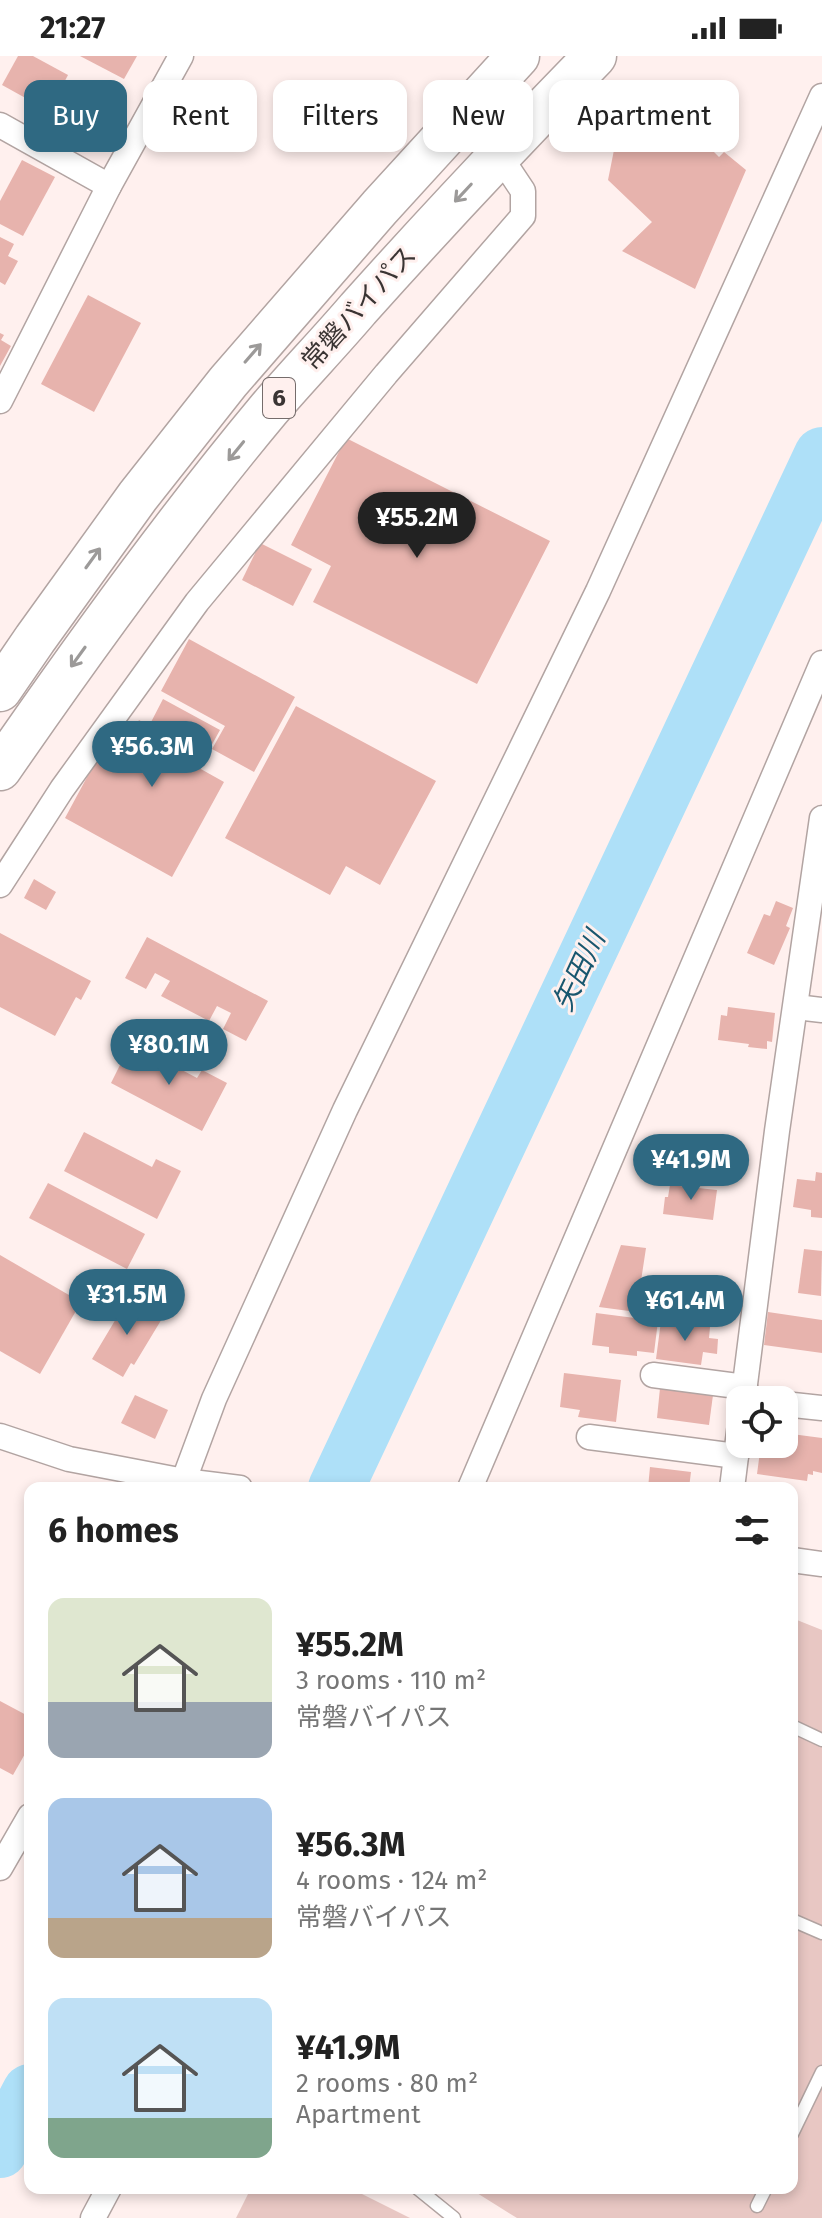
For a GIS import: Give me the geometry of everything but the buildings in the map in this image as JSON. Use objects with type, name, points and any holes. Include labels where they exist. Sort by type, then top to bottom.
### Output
[{"type":"highway","name":"常磐バイパス","points":[[0,690],[138,496],[228,382],[380,207],[518,56]]},
{"type":"highway","name":"常磐バイパス","points":[[0,769],[128,589],[260,421],[499,155],[595,56]]},
{"type":"street","points":[[0,401],[109,186],[181,56]]},
{"type":"street","points":[[183,1482],[214,1399],[345,1110],[598,591],[822,96]]},
{"type":"street","points":[[0,125],[109,186]]},
{"type":"street","points":[[0,885],[62,789],[197,602],[386,374],[523,216],[523,191],[499,155]]},
{"type":"street","points":[[473,1482],[822,663]]},
{"type":"street","points":[[745,1386],[777,1131],[822,818]]},
{"type":"street","points":[[796,1007],[822,1010]]},
{"type":"street","points":[[653,1375],[726,1389]]},
{"type":"street","points":[[798,1405],[822,1408]]},
{"type":"street","points":[[0,1436],[69,1459],[173,1482]]},
{"type":"street","points":[[589,1437],[726,1455]]},
{"type":"street","points":[[733,1482],[736,1458]]},
{"type":"street","points":[[798,1561],[822,1564]]},
{"type":"street","points":[[0,1868],[24,1826]]},
{"type":"street","points":[[93,2218],[106,2194]]},
{"type":"lane","points":[[798,1731],[822,1740]]},
{"type":"lane","points":[[798,1923],[822,1933]]},
{"type":"lane","points":[[798,2122],[822,2072]]},
{"type":"lane","points":[[424,2194],[454,2218]]},
{"type":"lane","points":[[757,2206],[763,2194]]},
{"type":"shaded area","points":[[798,1620],[822,1630],[822,2218],[517,2218],[479,2194],[798,2194]]},
{"type":"shaded area","points":[[248,2194],[362,2194],[410,2218],[236,2218]]},
{"type":"waterway","name":"矢田川","points":[[339,1482],[822,455]]},
{"type":"waterway","name":"矢田川","points":[[0,2150],[24,2104]]}]
